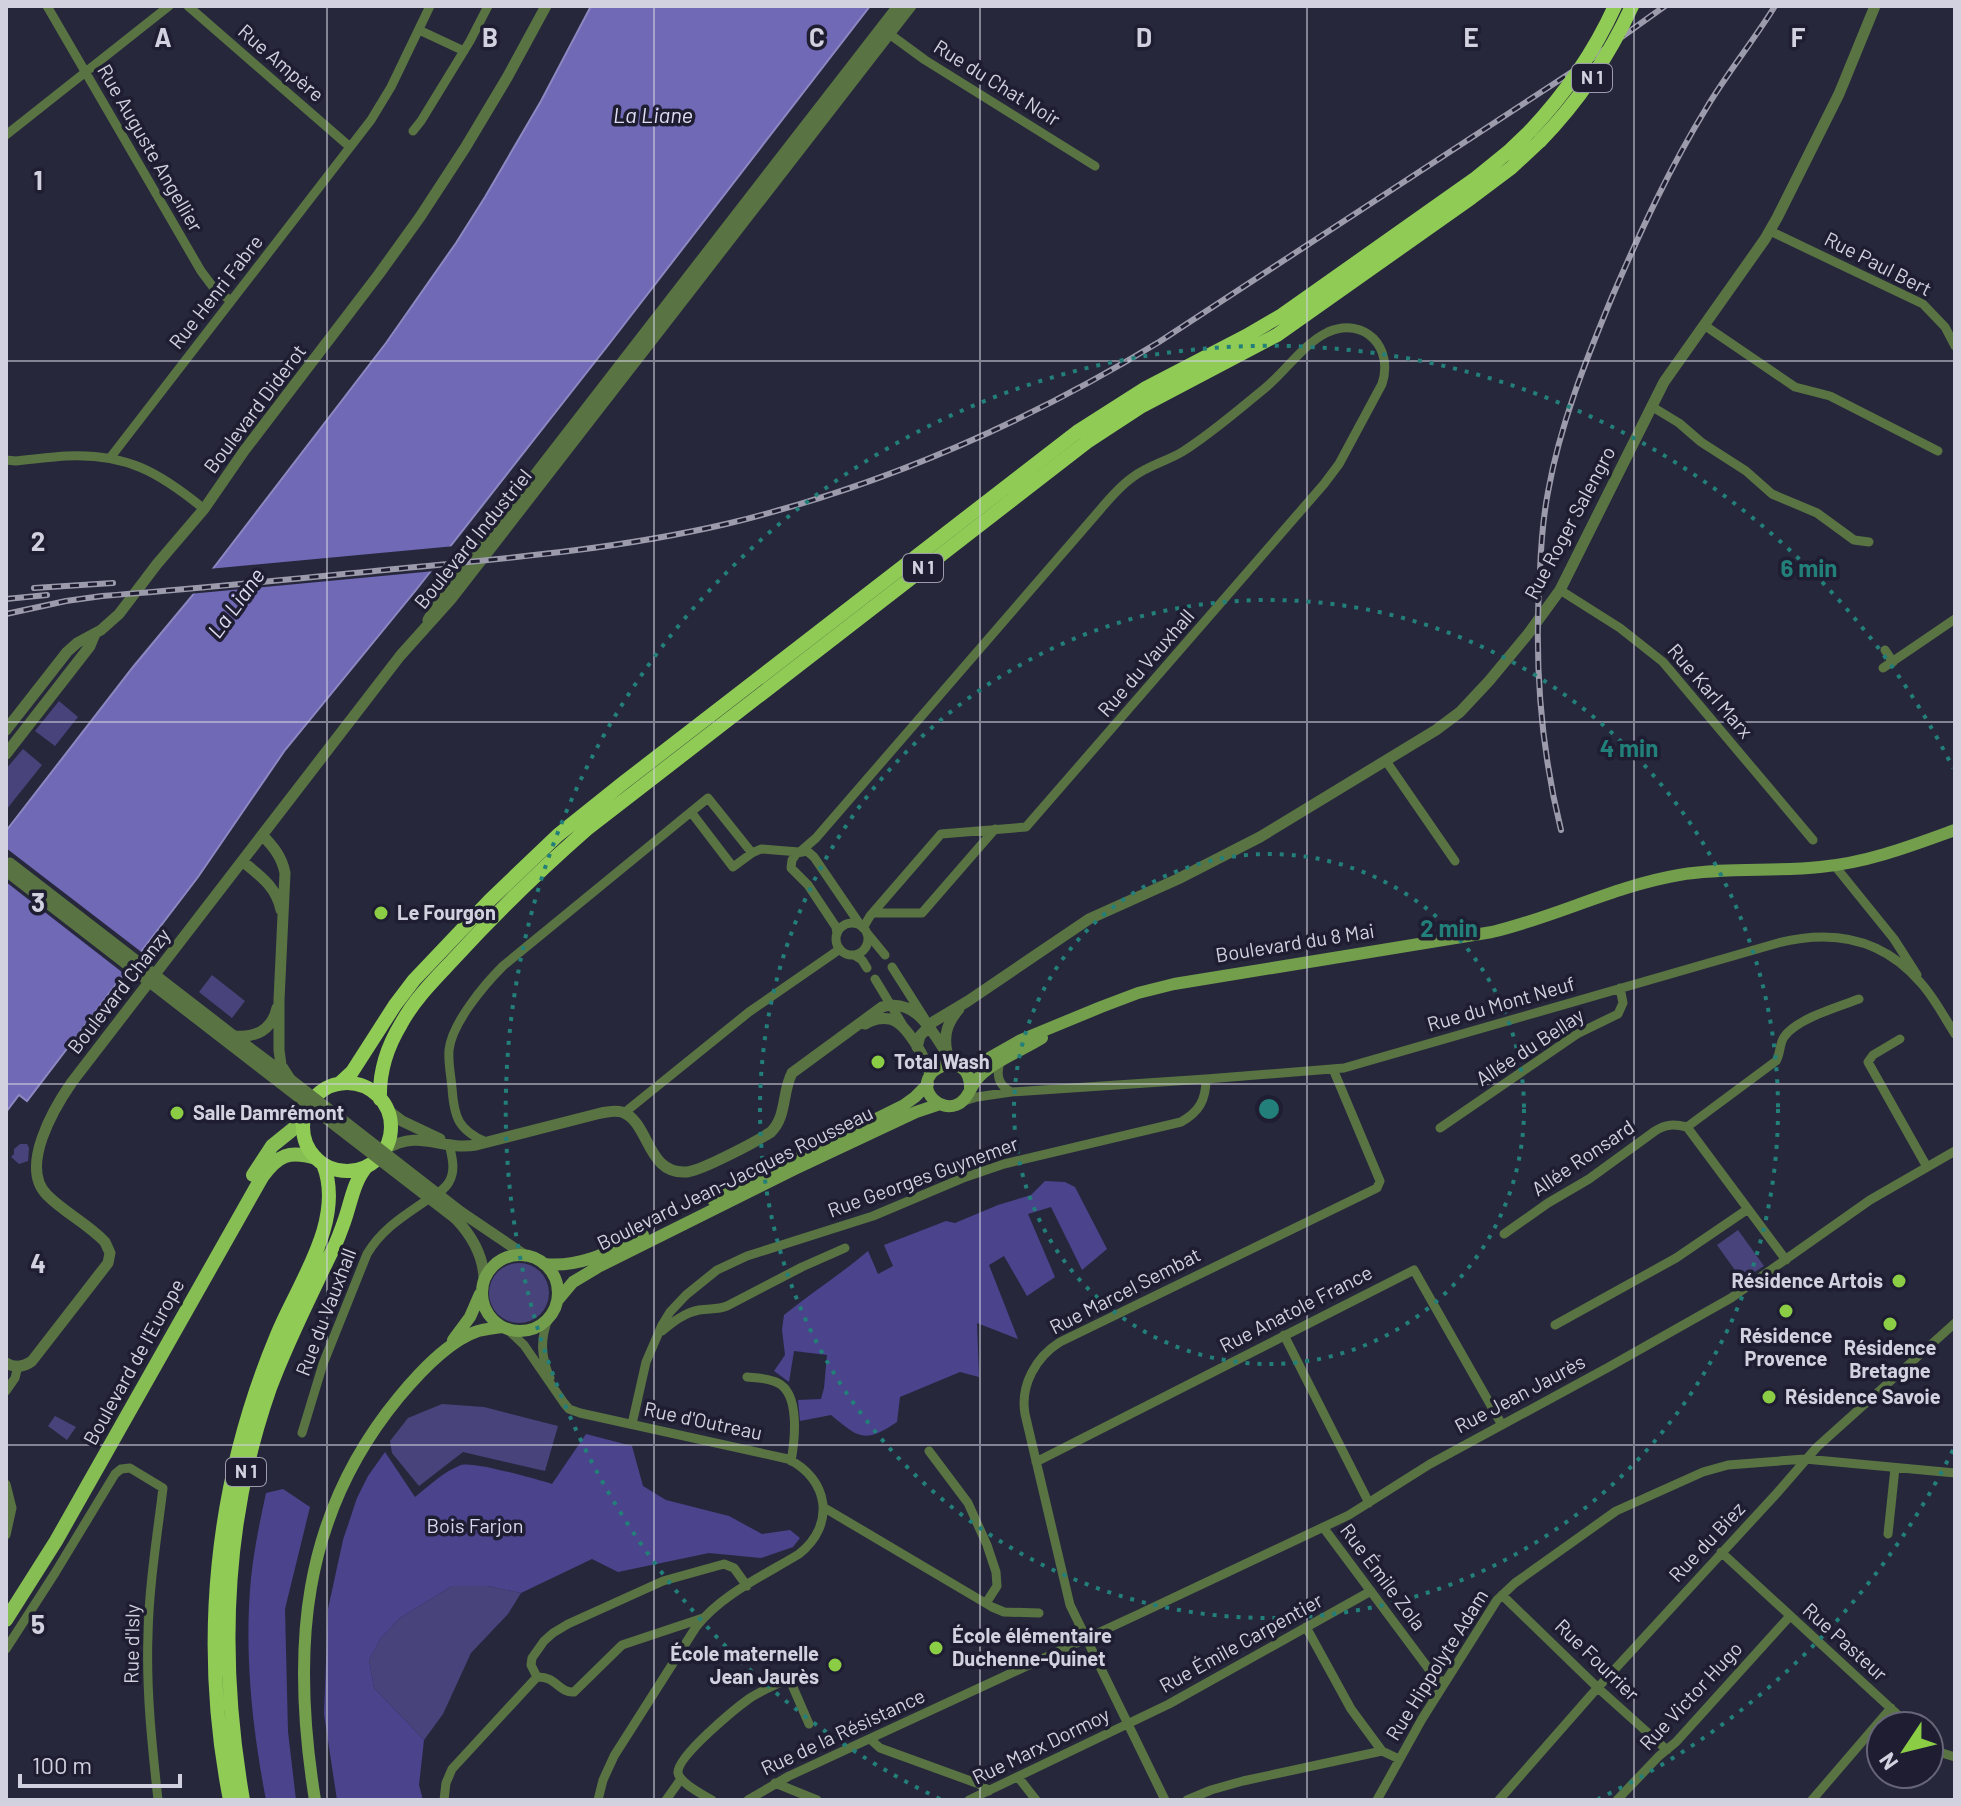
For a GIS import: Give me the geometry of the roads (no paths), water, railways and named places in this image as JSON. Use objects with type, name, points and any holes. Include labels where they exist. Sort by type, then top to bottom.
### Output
[{"type":"highway","name":"N 1","points":[[383,1104],[381,1076],[399,1025],[412,1006],[507,902],[587,829],[1087,442],[1160,396],[1277,335],[1511,168],[1588,58],[1615,6]]},
{"type":"highway","name":"N 1","points":[[339,1084],[356,1066],[399,999],[448,944],[513,877],[597,803],[1077,432],[1146,388],[1272,321],[1561,118],[1593,77],[1632,6]]},
{"type":"highway","points":[[339,1084],[364,1087],[383,1104],[390,1130],[384,1150],[367,1166],[335,1170],[319,1161],[305,1141],[303,1121],[307,1108],[326,1089],[339,1084]]},
{"type":"highway","name":"N 1","points":[[230,1800],[220,1740],[214,1669],[216,1587],[222,1525],[236,1456],[255,1389],[324,1227],[330,1194],[329,1182],[319,1161]]},
{"type":"highway","name":"N 1","points":[[243,1800],[232,1730],[227,1657],[230,1572],[242,1492],[278,1367],[340,1233],[359,1176],[367,1166]]},
{"type":"main road","name":"Boulevard du 8 Mai","points":[[966,1076],[977,1065],[1021,1040],[1109,1004],[1165,986],[1481,935],[1525,923],[1635,884],[1670,876],[1717,870],[1835,866],[1880,856],[1955,830]]},
{"type":"main road","name":"Boulevard du 8 Mai","points":[[966,1076],[982,1073],[1065,1023]]},
{"type":"main road","points":[[950,1064],[966,1076],[965,1099],[960,1103],[950,1106],[940,1104],[931,1096],[929,1080],[941,1065],[950,1064]]},
{"type":"main road","name":"Boulevard Jean-Jacques Rousseau","points":[[544,1264],[576,1263],[605,1254],[904,1105],[929,1080]]},
{"type":"main road","name":"Boulevard Jean-Jacques Rousseau","points":[[557,1301],[569,1285],[590,1271],[808,1163],[916,1112],[940,1104]]},
{"type":"main road","name":"Boulevard de l'Europe","points":[[6,1606],[50,1537],[261,1161],[272,1146],[303,1121]]},
{"type":"main road","name":"Boulevard de l'Europe","points":[[6,1620],[56,1541],[262,1177],[274,1162],[284,1156],[299,1154],[319,1161]]},
{"type":"main road","points":[[315,1800],[306,1727],[308,1600],[322,1537],[335,1499],[371,1434],[409,1386],[468,1321],[492,1267],[500,1260],[526,1256],[536,1258],[550,1270],[556,1281],[557,1301],[548,1319],[527,1330],[504,1328],[476,1332],[440,1355]]},
{"type":"main road","points":[[483,1284],[482,1301],[486,1311],[504,1328]]},
{"type":"street","name":"Rue Auguste Angellier","points":[[47,6],[205,277],[231,301]]},
{"type":"street","points":[[6,135],[169,6]]},
{"type":"street","name":"Rue Ampère","points":[[188,6],[350,147]]},
{"type":"street","name":"Rue Henri Fabre","points":[[110,458],[350,147],[387,94],[430,6]]},
{"type":"street","points":[[413,131],[464,51],[488,6]]},
{"type":"street","name":"Boulevard Diderot","points":[[6,730],[67,652],[119,614],[204,509],[434,196],[486,113],[546,6]]},
{"type":"street","name":"Boulevard Industriel","points":[[885,31],[898,6]]},
{"type":"street","name":"Boulevard Industriel","points":[[424,628],[452,598],[885,31],[911,6]]},
{"type":"street","name":"Rue Roger Salengro","points":[[917,1047],[920,1036],[929,1026],[1094,916],[1178,879],[1252,841],[1431,734],[1464,708],[1489,681],[1560,590],[1667,377],[1770,231],[1839,94],[1875,6]]},
{"type":"street","points":[[419,30],[464,51]]},
{"type":"street","name":"Rue du Chat Noir","points":[[885,31],[925,60],[1095,166]]},
{"type":"street","name":"Rue Paul Bert","points":[[1770,231],[1923,304],[1945,327],[1955,346]]},
{"type":"street","points":[[1704,325],[1795,387],[1844,402],[1938,451]]},
{"type":"street","name":"Rue du Vauxhall","points":[[800,851],[820,833],[1104,505],[1133,477],[1188,447],[1272,382],[1313,342],[1331,331],[1349,328],[1364,331],[1378,344],[1385,360],[1382,384],[1339,464],[1026,827],[941,834],[873,913],[864,929]]},
{"type":"street","points":[[1651,406],[1749,473],[1772,494],[1817,513],[1854,540],[1869,542]]},
{"type":"street","points":[[6,460],[83,455],[126,461],[169,482],[204,509]]},
{"type":"street","name":"Rue Karl Marx","points":[[1560,590],[1620,628],[1663,662],[1813,840]]},
{"type":"street","points":[[1883,668],[1955,619]]},
{"type":"street","name":"Boulevard Chanzy","points":[[12,1364],[25,1365],[35,1358],[106,1267],[110,1253],[103,1239],[49,1197],[37,1174],[36,1163],[47,1129],[67,1089],[424,628]]},
{"type":"street","name":"Boulevard Diderot","points":[[6,754],[90,646],[95,634]]},
{"type":"street","points":[[1885,650],[1893,662]]},
{"type":"street","points":[[1386,761],[1455,861]]},
{"type":"street","points":[[486,1142],[461,1126],[456,1116],[449,1051],[468,1008],[503,966],[708,798],[752,853]]},
{"type":"street","points":[[691,812],[733,867],[761,849],[807,851],[885,955]]},
{"type":"street","points":[[873,913],[922,913],[995,829]]},
{"type":"street","points":[[262,835],[277,851],[284,868],[279,1055],[290,1079]]},
{"type":"street","points":[[800,851],[792,860],[792,871],[808,885],[834,925],[840,949],[861,959],[867,968]]},
{"type":"street","points":[[242,861],[272,887],[282,918]]},
{"type":"street","points":[[7,864],[290,1079],[458,1215],[478,1249],[483,1266],[483,1284]]},
{"type":"street","points":[[7,864],[458,1215],[526,1256]]},
{"type":"street","points":[[1835,866],[1894,939],[1922,984]]},
{"type":"street","points":[[837,934],[848,924],[864,929],[868,939],[866,947],[854,955]]},
{"type":"street","name":"Rue du Mont Neuf","points":[[960,1103],[1011,1092],[1333,1069],[1785,941],[1825,936],[1852,939],[1880,950],[1898,962],[1922,984],[1955,1034]]},
{"type":"street","points":[[624,1113],[749,1012],[840,949]]},
{"type":"street","points":[[892,967],[947,1054],[966,1076]]},
{"type":"street","points":[[875,979],[907,1033]]},
{"type":"street","name":"Allée du Bellay","points":[[1440,1128],[1577,1034],[1618,1014],[1623,1003],[1620,988]]},
{"type":"street","name":"Allée Ronsard","points":[[1504,1234],[1660,1128],[1673,1124],[1687,1127],[1776,1061],[1783,1037],[1790,1031],[1814,1017],[1859,999]]},
{"type":"street","points":[[234,1036],[250,1036],[265,1030],[274,1019],[279,1000]]},
{"type":"street","name":"Rue Roger Salengro","points":[[947,1054],[947,1027],[968,1001]]},
{"type":"street","points":[[384,1150],[412,1140],[466,1147],[616,1111],[624,1113],[636,1124],[664,1165],[690,1172],[775,1129],[781,1118],[792,1073],[880,1008],[892,1005],[910,1009],[929,1026]]},
{"type":"street","points":[[850,1032],[874,1020],[886,1018],[896,1021],[927,1064],[929,1080]]},
{"type":"street","points":[[1900,1039],[1873,1055],[1868,1062],[1927,1167]]},
{"type":"street","points":[[1000,1062],[997,1072],[999,1080],[1011,1092]]},
{"type":"street","name":"Rue Marcel Sembat","points":[[1165,1800],[1068,1598],[1025,1414],[1024,1398],[1033,1370],[1042,1356],[1073,1334],[1377,1188],[1380,1181],[1333,1069]]},
{"type":"street","name":"Rue du Mont Neuf","points":[[966,1076],[990,1089],[1011,1092]]},
{"type":"street","name":"Rue Georges Guynemer","points":[[632,1424],[644,1369],[656,1336],[670,1312],[712,1273],[747,1256],[873,1216],[1004,1164],[1181,1122],[1194,1114],[1203,1102],[1206,1079]]},
{"type":"street","points":[[383,1104],[402,1121],[448,1144]]},
{"type":"street","points":[[1687,1127],[1786,1260]]},
{"type":"street","name":"Rue du Vauxhall","points":[[302,1433],[323,1364],[359,1269],[375,1241],[388,1227],[449,1182],[453,1165],[448,1144]]},
{"type":"street","name":"Rue Jean Jaurès","points":[[1086,1639],[1369,1503],[1425,1466],[1731,1298],[1864,1205],[1955,1151]]},
{"type":"street","points":[[1555,1325],[1683,1254],[1748,1209]]},
{"type":"street","name":"Rue Georges Guynemer","points":[[656,1336],[684,1315],[727,1306],[845,1248]]},
{"type":"street","name":"Rue Anatole France","points":[[1036,1462],[1414,1270],[1502,1425]]},
{"type":"street","points":[[548,1319],[541,1347],[546,1369],[557,1392]]},
{"type":"street","name":"Rue du Biez","points":[[1499,1800],[1805,1459],[1955,1323]]},
{"type":"street","name":"Rue d'Outreau","points":[[504,1328],[524,1345],[566,1405],[575,1411],[791,1461],[814,1479],[823,1507]]},
{"type":"street","points":[[1284,1335],[1369,1503]]},
{"type":"street","points":[[6,1391],[15,1378],[12,1364]]},
{"type":"street","points":[[747,1377],[772,1380],[787,1389],[794,1412],[791,1461]]},
{"type":"street","points":[[929,1451],[968,1503],[987,1545],[997,1586],[986,1603]]},
{"type":"street","name":"Rue Hippolyte Adam","points":[[1377,1800],[1444,1683],[1502,1595],[1604,1518],[1681,1481],[1728,1465],[1805,1459],[1955,1473]]},
{"type":"street","name":"Rue d'Isly","points":[[6,1649],[115,1474],[121,1469],[130,1468],[163,1488],[148,1638],[150,1717],[158,1800]]},
{"type":"street","points":[[1888,1534],[1895,1468]]},
{"type":"street","points":[[6,1535],[12,1508],[7,1488]]},
{"type":"street","points":[[598,1800],[614,1756],[703,1618],[808,1547],[819,1530],[823,1507],[1004,1612],[1039,1613]]},
{"type":"street","name":"Rue Émile Zola","points":[[1323,1527],[1434,1676],[1444,1683]]},
{"type":"street","name":"Rue Pasteur","points":[[1721,1552],[1891,1708],[1812,1800]]},
{"type":"street","points":[[537,1677],[531,1665],[532,1658],[553,1633],[663,1581],[724,1564],[734,1568],[747,1586]]},
{"type":"street","name":"Rue Émile Carpentier","points":[[1128,1724],[1187,1695],[1371,1591]]},
{"type":"street","name":"Rue Fourrier","points":[[1502,1595],[1667,1750]]},
{"type":"street","name":"Rue Victor Hugo","points":[[1617,1800],[1790,1616]]},
{"type":"street","points":[[444,1800],[452,1769],[537,1677],[548,1677],[569,1693],[574,1692],[622,1645],[703,1618]]},
{"type":"street","points":[[1306,1627],[1348,1703],[1382,1751],[1399,1759]]},
{"type":"street","name":"Rue de la Résistance","points":[[748,1800],[775,1783],[1086,1639]]},
{"type":"street","points":[[712,1800],[681,1779],[680,1764],[698,1742],[750,1698],[789,1678],[809,1724]]},
{"type":"street","name":"Rue Marx Dormoy","points":[[969,1800],[1128,1724]]},
{"type":"street","points":[[870,1739],[884,1749],[979,1784],[989,1791]]},
{"type":"street","points":[[1187,1800],[1253,1779],[1382,1751]]},
{"type":"street","points":[[1018,1777],[1036,1800]]},
{"type":"street","points":[[666,1800],[681,1779]]},
{"type":"street","points":[[775,1783],[817,1800]]},
{"type":"water","name":"La Liane","points":[[591,6],[870,6],[416,590],[285,750],[198,877],[27,1101],[19,1095],[6,1112],[6,831],[386,343],[485,197]]},
{"type":"railway","points":[[6,614],[102,596],[513,557],[642,541],[783,509],[895,472],[1056,400],[1159,342],[1581,66],[1665,6]]},
{"type":"railway","points":[[1561,830],[1548,766],[1538,669],[1540,561],[1548,492],[1559,442],[1593,344],[1656,200],[1707,107],[1775,6]]},
{"type":"railway","points":[[34,588],[113,583]]},
{"type":"railway","points":[[6,599],[47,595]]},
{"type":"place","name":"Le Fourgon","points":[[381,913]]},
{"type":"place","name":"Total Wash","points":[[878,1062]]},
{"type":"place","name":"Salle Damrémont","points":[[177,1113]]},
{"type":"place","name":"Résidence Artois","points":[[1899,1281]]},
{"type":"place","name":"Résidence Provence","points":[[1786,1311]]},
{"type":"place","name":"Résidence Bretagne","points":[[1890,1324]]},
{"type":"place","name":"Résidence Savoie","points":[[1769,1397]]},
{"type":"place","name":"École élémentaire Duchenne-Quinet","points":[[936,1648]]},
{"type":"place","name":"École maternelle Jean Jaurès","points":[[835,1665]]},
{"type":"park label","name":"Bois Farjon","points":[[475,1526]]}]
